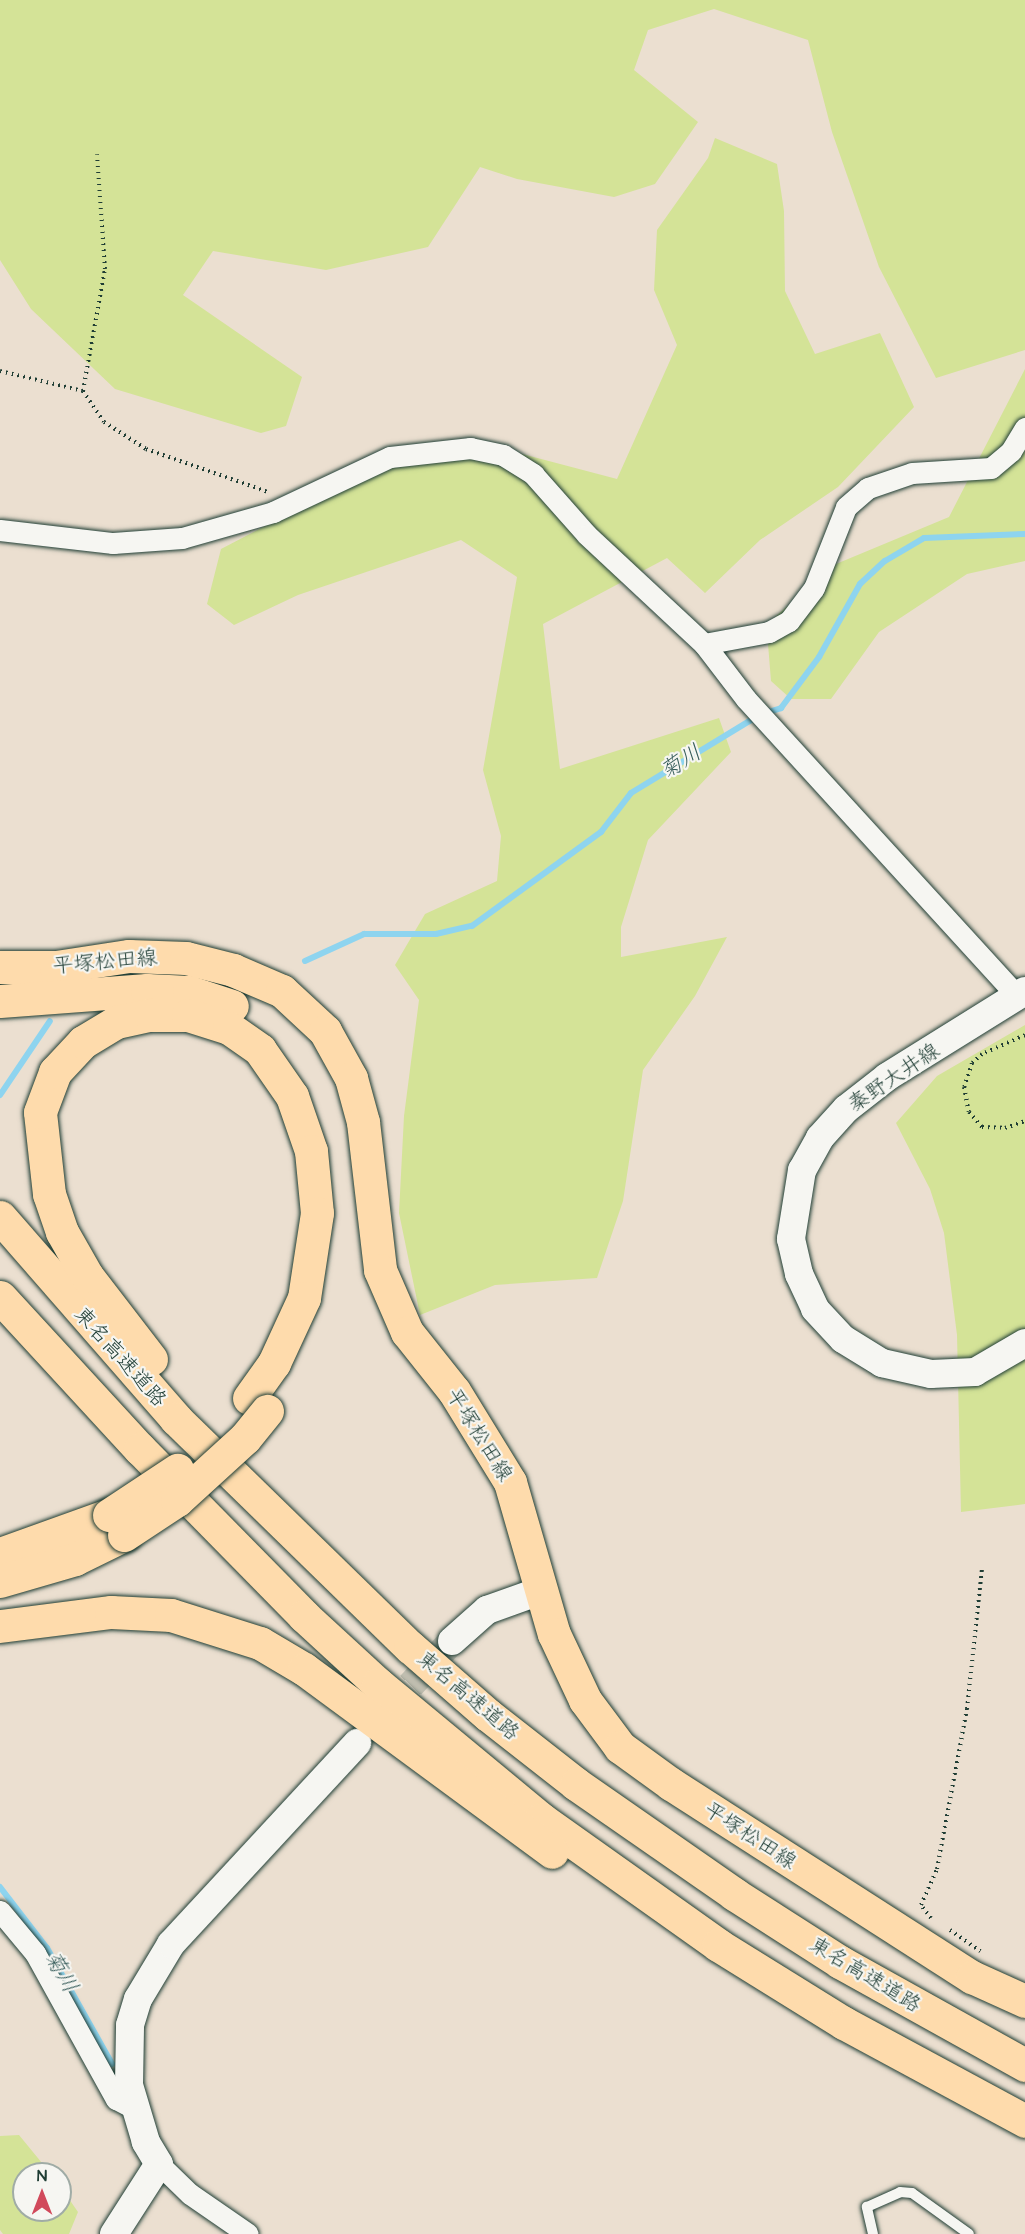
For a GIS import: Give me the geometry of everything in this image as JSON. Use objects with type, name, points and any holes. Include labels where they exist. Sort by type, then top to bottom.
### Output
[{"type":"main road","name":"平塚松田線","points":[[0,967],[56,967],[129,956],[186,958],[233,970],[282,992],[326,1031],[351,1078],[363,1122],[380,1270],[407,1332],[454,1391],[510,1482],[540,1591],[585,1700],[620,1747],[810,1875],[972,1977],[1025,2001]]},
{"type":"main road","points":[[0,1001],[147,990],[189,992],[238,1008],[274,1034],[311,1087],[332,1144],[338,1211],[333,1267],[308,1342],[258,1404],[229,1423],[117,1525],[75,1558],[0,1581]]},
{"type":"main road","points":[[258,1404],[291,1331],[312,1263],[317,1213],[311,1151],[292,1096],[260,1050],[229,1028],[188,1015],[150,1015],[117,1022],[83,1042],[55,1072],[40,1112],[49,1194],[62,1232],[87,1276],[147,1355],[410,1647]]},
{"type":"main road","name":"東名高速道路","points":[[0,1217],[176,1419],[410,1647],[505,1728],[670,1853],[840,1962],[1025,2065]]},
{"type":"main road","points":[[0,1280],[140,1449]]},
{"type":"main road","points":[[0,1297],[140,1449],[378,1684],[541,1819],[718,1946]]},
{"type":"main road","points":[[0,1554],[117,1525]]},
{"type":"main road","points":[[0,1626],[111,1612],[171,1615],[260,1642],[304,1669],[524,1834],[625,1898],[718,1946],[844,2023],[1025,2121]]},
{"type":"street","points":[[704,644],[769,632],[789,621],[814,588],[846,507],[868,488],[912,473],[991,468],[1011,450],[1025,428]]},
{"type":"street","points":[[0,530],[103,543],[160,540],[210,532],[287,505],[390,457],[487,449],[533,474],[588,535],[704,644],[746,699],[1021,994]]},
{"type":"street","name":"秦野大井線","points":[[1021,994],[887,1077],[846,1109],[820,1138],[802,1170],[791,1239],[799,1274],[815,1309],[843,1339],[882,1363],[931,1374],[975,1372],[1025,1343]]},
{"type":"street","points":[[452,1641],[487,1610],[540,1591]]},
{"type":"street","points":[[248,2234],[190,2194],[159,2164],[134,2108],[127,2062],[130,2025],[153,1971],[171,1944],[357,1743]]},
{"type":"street","points":[[0,1911],[35,1953],[117,2099],[134,2108]]},
{"type":"street","points":[[114,2234],[159,2164]]},
{"type":"lane","points":[[873,2234],[867,2207],[900,2192],[912,2193],[969,2234]]},
{"type":"path","points":[[83,391],[105,269],[97,154]]},
{"type":"path","points":[[0,371],[83,391],[104,422],[146,449],[267,492],[287,505]]},
{"type":"path","points":[[1025,1035],[982,1054],[972,1064],[964,1087],[969,1112],[982,1127],[1005,1128],[1025,1121]]},
{"type":"path","points":[[972,1977],[980,1962],[980,1948],[930,1917],[921,1905],[937,1869],[965,1720],[982,1569]]},
{"type":"green space","points":[[0,0],[1025,0],[1025,350],[936,378],[879,267],[832,132],[808,40],[714,9],[648,30],[634,70],[698,122],[655,184],[614,197],[517,179],[480,167],[428,247],[326,270],[213,251],[183,295],[302,377],[286,426],[261,433],[115,389],[31,309],[0,260]]},
{"type":"green space","points":[[715,138],[777,164],[784,211],[785,291],[815,354],[880,333],[914,407],[838,487],[760,540],[705,593],[667,558],[543,624],[560,769],[719,718],[731,752],[648,840],[621,927],[621,957],[727,937],[695,996],[643,1070],[623,1201],[597,1278],[495,1285],[420,1315],[399,1213],[404,1116],[419,1000],[395,965],[425,914],[497,881],[501,836],[483,770],[517,577],[461,540],[298,595],[234,625],[207,604],[221,549],[403,454],[507,450],[617,479],[677,345],[654,290],[657,230],[708,158]]},
{"type":"green space","points":[[1025,369],[1025,561],[967,574],[879,632],[831,699],[791,699],[771,681],[768,644],[776,616],[836,564],[949,517]]},
{"type":"green space","points":[[1025,1025],[1025,1504],[961,1512],[957,1335],[944,1233],[930,1189],[896,1123],[937,1076]]},
{"type":"green space","points":[[19,2135],[41,2162],[12,2162],[12,2222],[72,2222],[72,2203],[78,2212],[69,2234],[3,2234],[0,2230],[0,2136]]},
{"type":"waterway","name":"菊川","points":[[765,713],[781,708],[819,657],[860,584],[885,561],[924,538],[1025,534]]},
{"type":"waterway","name":"菊川","points":[[305,961],[364,934],[436,934],[472,926],[601,832],[631,793],[756,717]]},
{"type":"waterway","name":"菊川","points":[[0,1095],[50,1021]]},
{"type":"waterway","name":"菊川","points":[[0,1887],[47,1948],[112,2064]]},
{"type":"tunnel","points":[[382,1716],[452,1641]]}]
